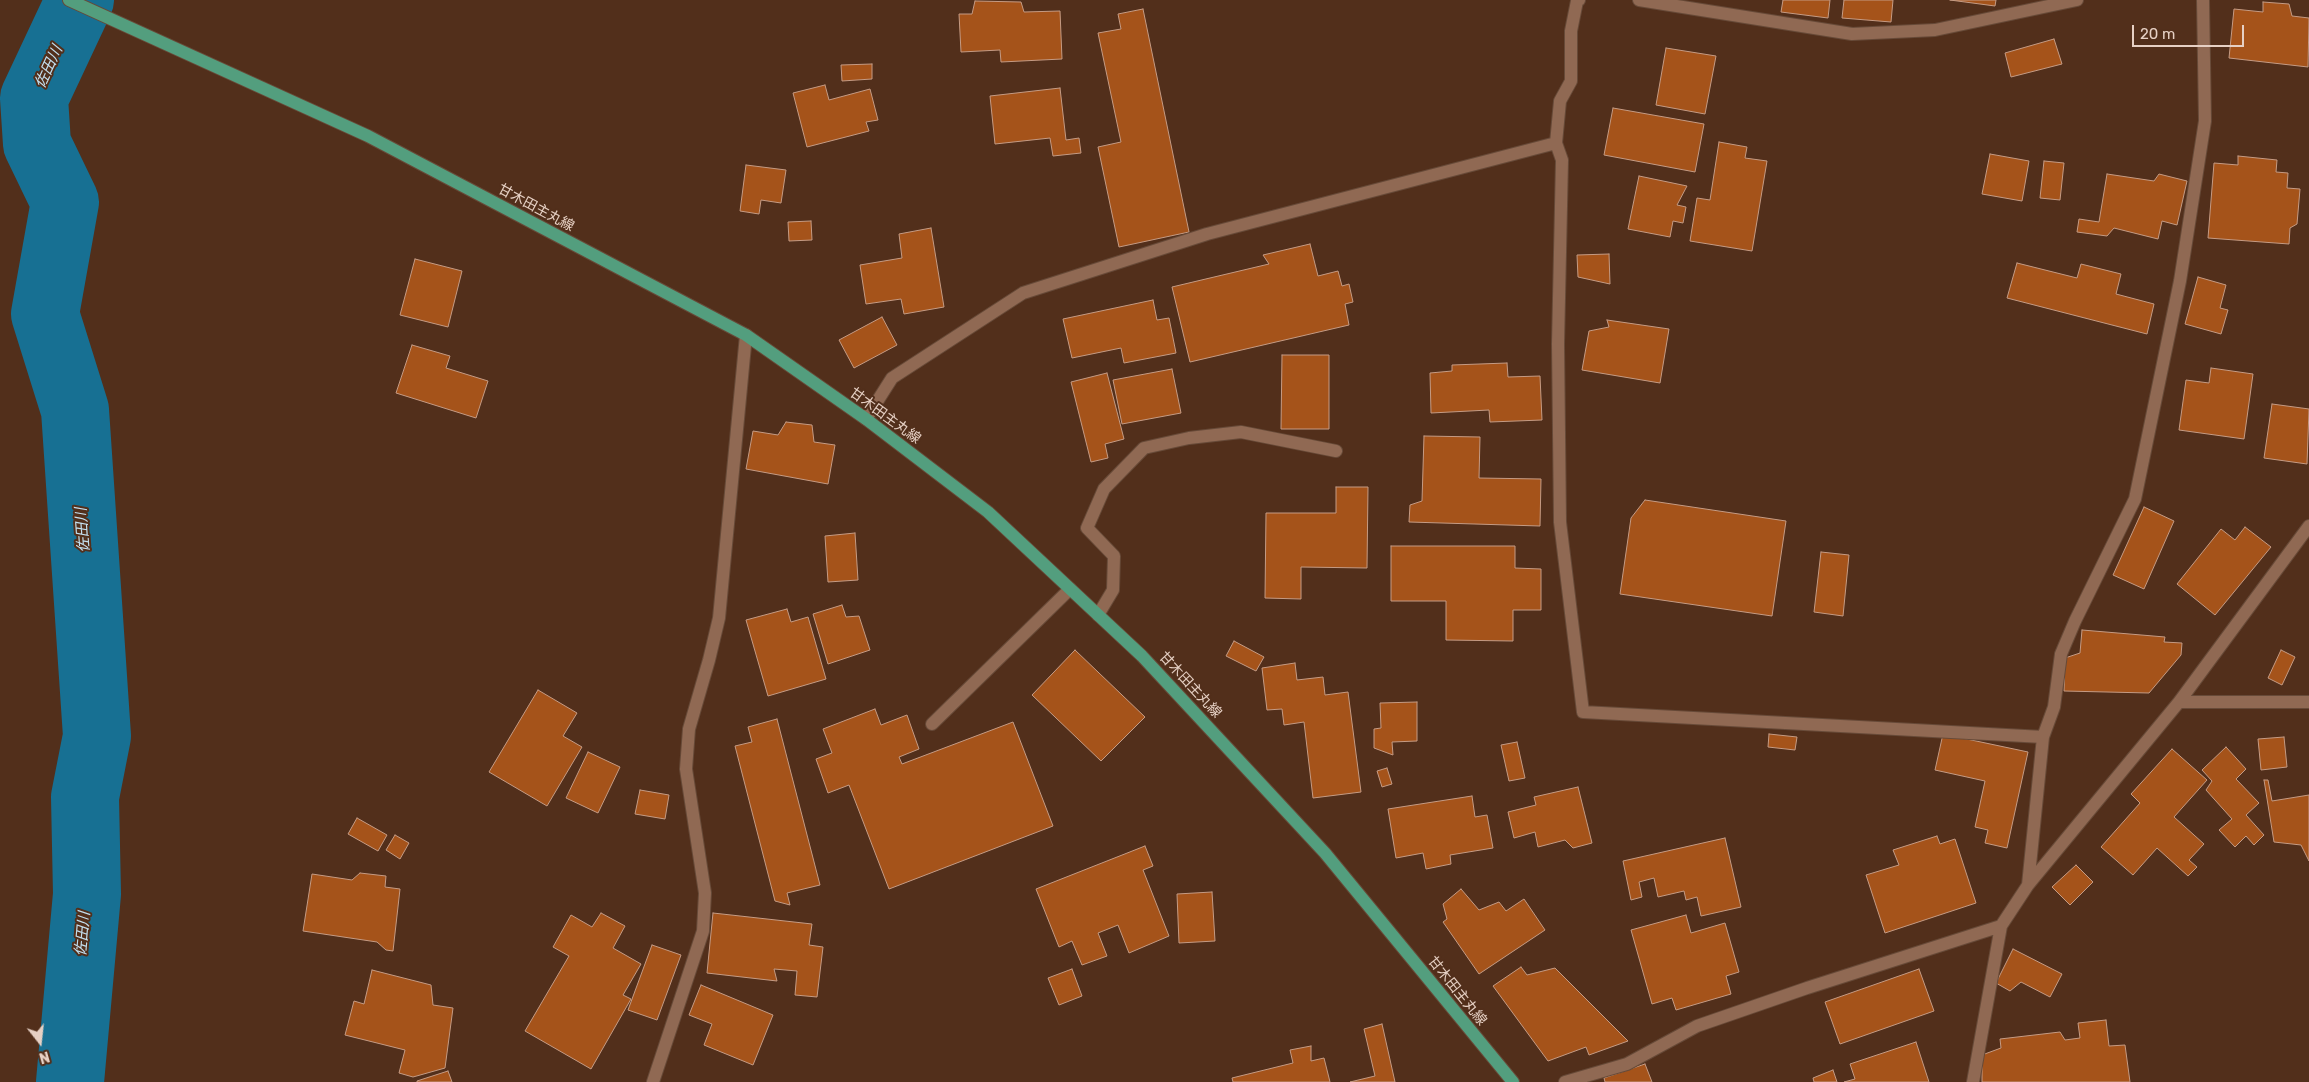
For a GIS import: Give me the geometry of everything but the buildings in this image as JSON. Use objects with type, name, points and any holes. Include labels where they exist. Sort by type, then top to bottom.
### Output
[{"type":"main road","name":"甘木田主丸線","points":[[69,0],[368,136],[746,335],[866,419],[988,512],[1142,656],[1325,853],[1513,1082]]},
{"type":"street","points":[[1579,0],[1577,1],[1571,31],[1571,81],[1560,100],[1556,143],[1562,160],[1558,344],[1560,522],[1583,712],[2044,737]]},
{"type":"street","points":[[1639,0],[1852,34],[1935,30],[2077,0]]},
{"type":"street","points":[[2028,885],[2044,737],[2054,707],[2061,654],[2075,621],[2135,499],[2180,281],[2205,121],[2203,0]]},
{"type":"street","points":[[866,419],[892,378],[1023,293],[1207,234],[1556,143]]},
{"type":"street","points":[[653,1082],[703,932],[704,893],[686,769],[688,739],[689,729],[719,618],[746,335]]},
{"type":"street","points":[[1098,615],[1113,590],[1114,556],[1087,528],[1104,489],[1144,448],[1189,438],[1241,432],[1336,451]]},
{"type":"street","points":[[1973,1082],[2001,926],[2028,885],[2179,702],[2309,526]]},
{"type":"street","points":[[932,724],[1070,589]]},
{"type":"street","points":[[2179,702],[2309,702]]},
{"type":"street","points":[[1565,1082],[1627,1064],[1697,1026],[1807,988],[2001,926]]},
{"type":"waterway","name":"佐田川","points":[[70,1082],[87,894],[85,797],[97,736],[75,410],[45,314],[65,202],[37,144],[34,98],[80,0]]}]
